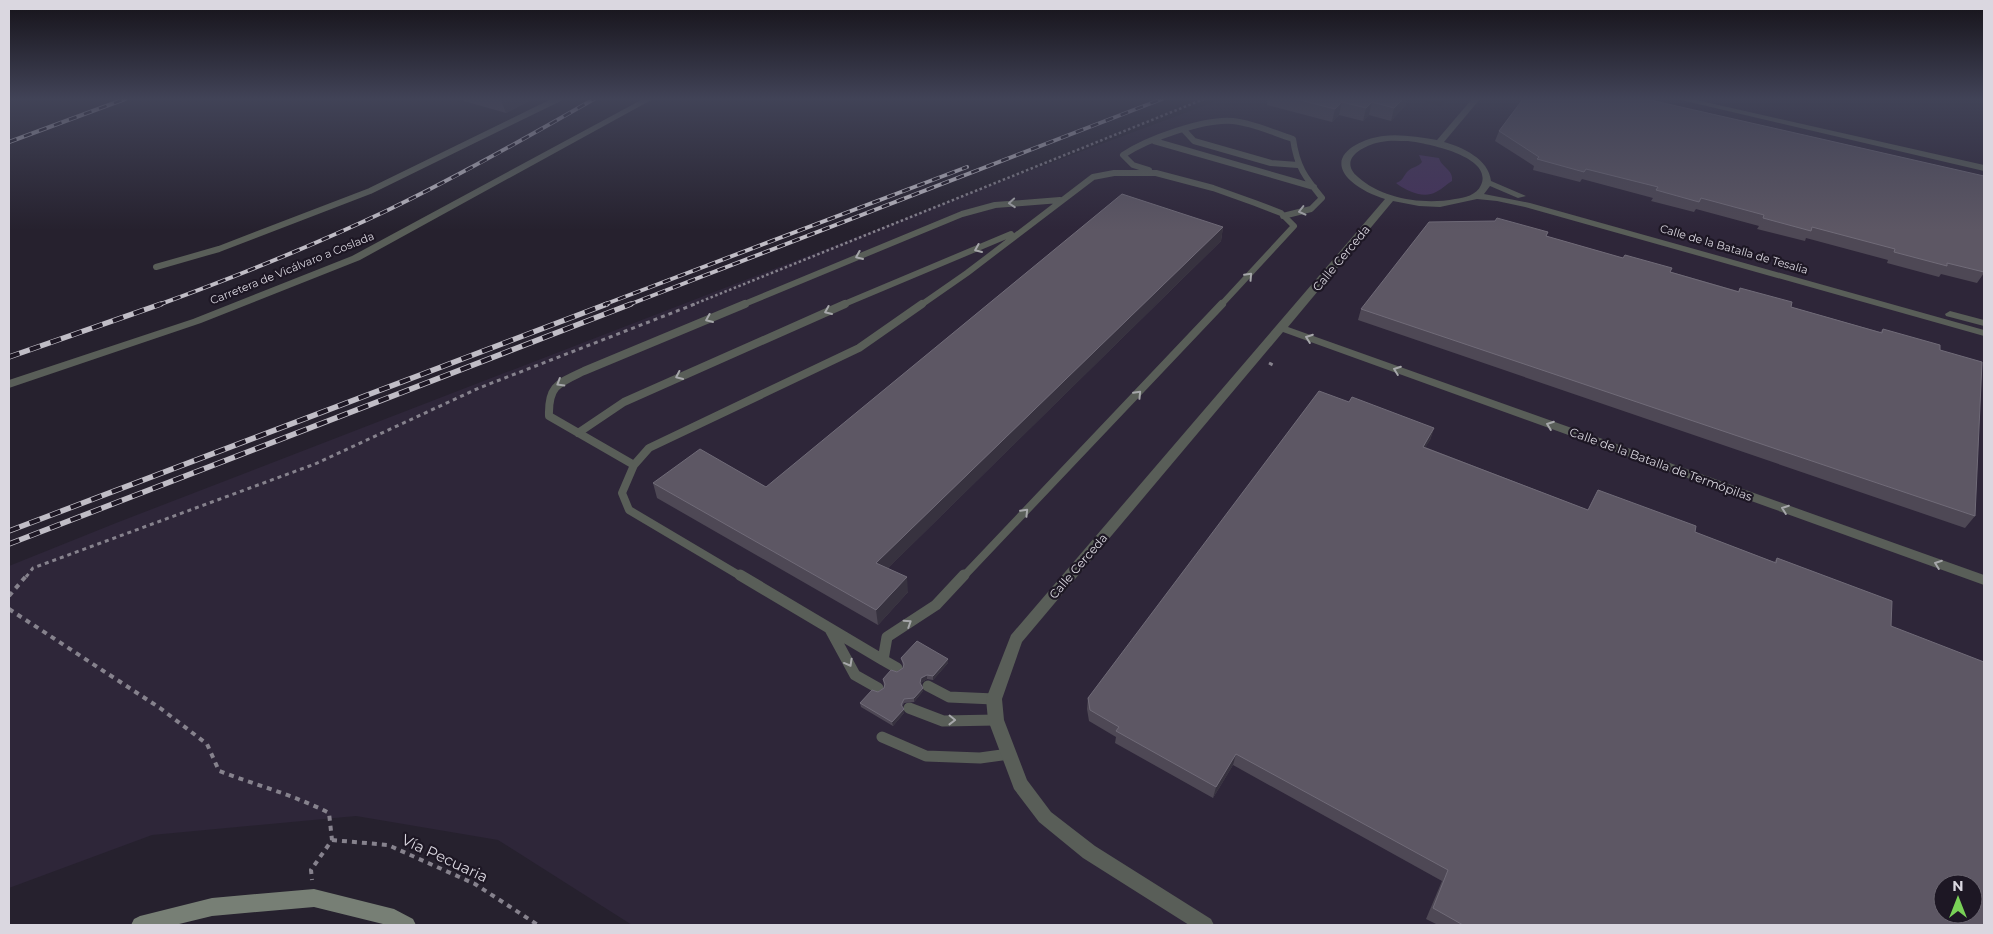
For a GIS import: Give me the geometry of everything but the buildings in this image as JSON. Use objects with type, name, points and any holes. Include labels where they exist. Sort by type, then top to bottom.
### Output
[{"type":"main road","points":[[140,925],[212,907],[314,898],[394,918],[406,925]]},
{"type":"street","name":"Carretera de Vicálvaro a Coslada","points":[[9,384],[197,321],[356,258],[569,143]]},
{"type":"street","points":[[1369,143],[1360,145],[1348,154],[1346,167],[1356,181],[1391,198],[1438,204],[1459,202],[1475,196],[1485,188],[1487,182],[1484,172],[1474,161],[1458,151],[1430,143]]},
{"type":"street","points":[[1873,143],[1984,168]]},
{"type":"street","name":"Calle de la Batalla de Tesalia","points":[[1487,182],[1531,199],[1984,323]]},
{"type":"street","name":"Calle de la Batalla de Tesalia","points":[[1475,196],[1497,198],[1527,205],[1984,332]]},
{"type":"street","name":"Calle Cerceda","points":[[1205,925],[1089,852],[1045,817],[1020,784],[996,720],[994,698],[1016,639],[1391,198]]},
{"type":"street","name":"Calle de la Batalla de Termópilas","points":[[1282,328],[1984,580]]},
{"type":"lane","points":[[156,267],[219,249],[370,191],[469,143]]},
{"type":"lane","points":[[883,660],[887,637],[936,605],[1287,236],[1294,226],[1283,216],[1213,188],[1156,173],[1134,165],[1124,155],[1128,150],[1147,143]]},
{"type":"lane","points":[[1163,143],[1314,187]]},
{"type":"lane","points":[[1200,143],[1271,163],[1298,165]]},
{"type":"lane","points":[[1283,216],[1310,210],[1322,198],[1298,165],[1294,143]]},
{"type":"lane","points":[[897,668],[629,510],[622,493],[634,464],[648,448],[859,348],[966,274],[1022,229],[1093,177],[1114,173],[1156,173]]},
{"type":"lane","points":[[634,464],[549,416],[547,399],[554,386],[584,371],[962,214],[995,205],[1060,200]]},
{"type":"lane","points":[[578,433],[624,402],[679,376],[884,286],[1022,229]]},
{"type":"lane","points":[[830,629],[855,674],[878,688]]},
{"type":"lane","points":[[928,686],[949,697],[994,698]]},
{"type":"lane","points":[[909,708],[943,720],[996,720]]},
{"type":"lane","points":[[882,737],[926,756],[980,758],[1008,754]]},
{"type":"path","points":[[9,596],[34,568],[315,464],[479,388],[685,308],[1094,143]]},
{"type":"path","points":[[9,609],[160,708],[184,726],[206,744],[220,771],[267,789],[300,798],[329,813],[332,840],[311,870],[314,898]]},
{"type":"path","name":"Vía Pecuaria","points":[[332,840],[388,846],[475,884],[538,925]]},
{"type":"shaded area","points":[[1105,143],[1984,143],[1984,925],[632,925],[498,840],[356,816],[152,835],[9,888],[9,566],[116,523]]},
{"type":"shaded area","points":[[1419,155],[1439,158],[1451,174],[1452,181],[1436,192],[1426,195],[1405,189],[1396,183],[1422,162]]},
{"type":"railway","points":[[158,305],[330,237],[413,198],[518,143]]},
{"type":"railway","points":[[628,305],[1049,143]]},
{"type":"railway","points":[[603,305],[967,167]]},
{"type":"railway","points":[[9,357],[161,304]]},
{"type":"railway","points":[[9,531],[607,304]]},
{"type":"railway","points":[[9,544],[631,304]]}]
